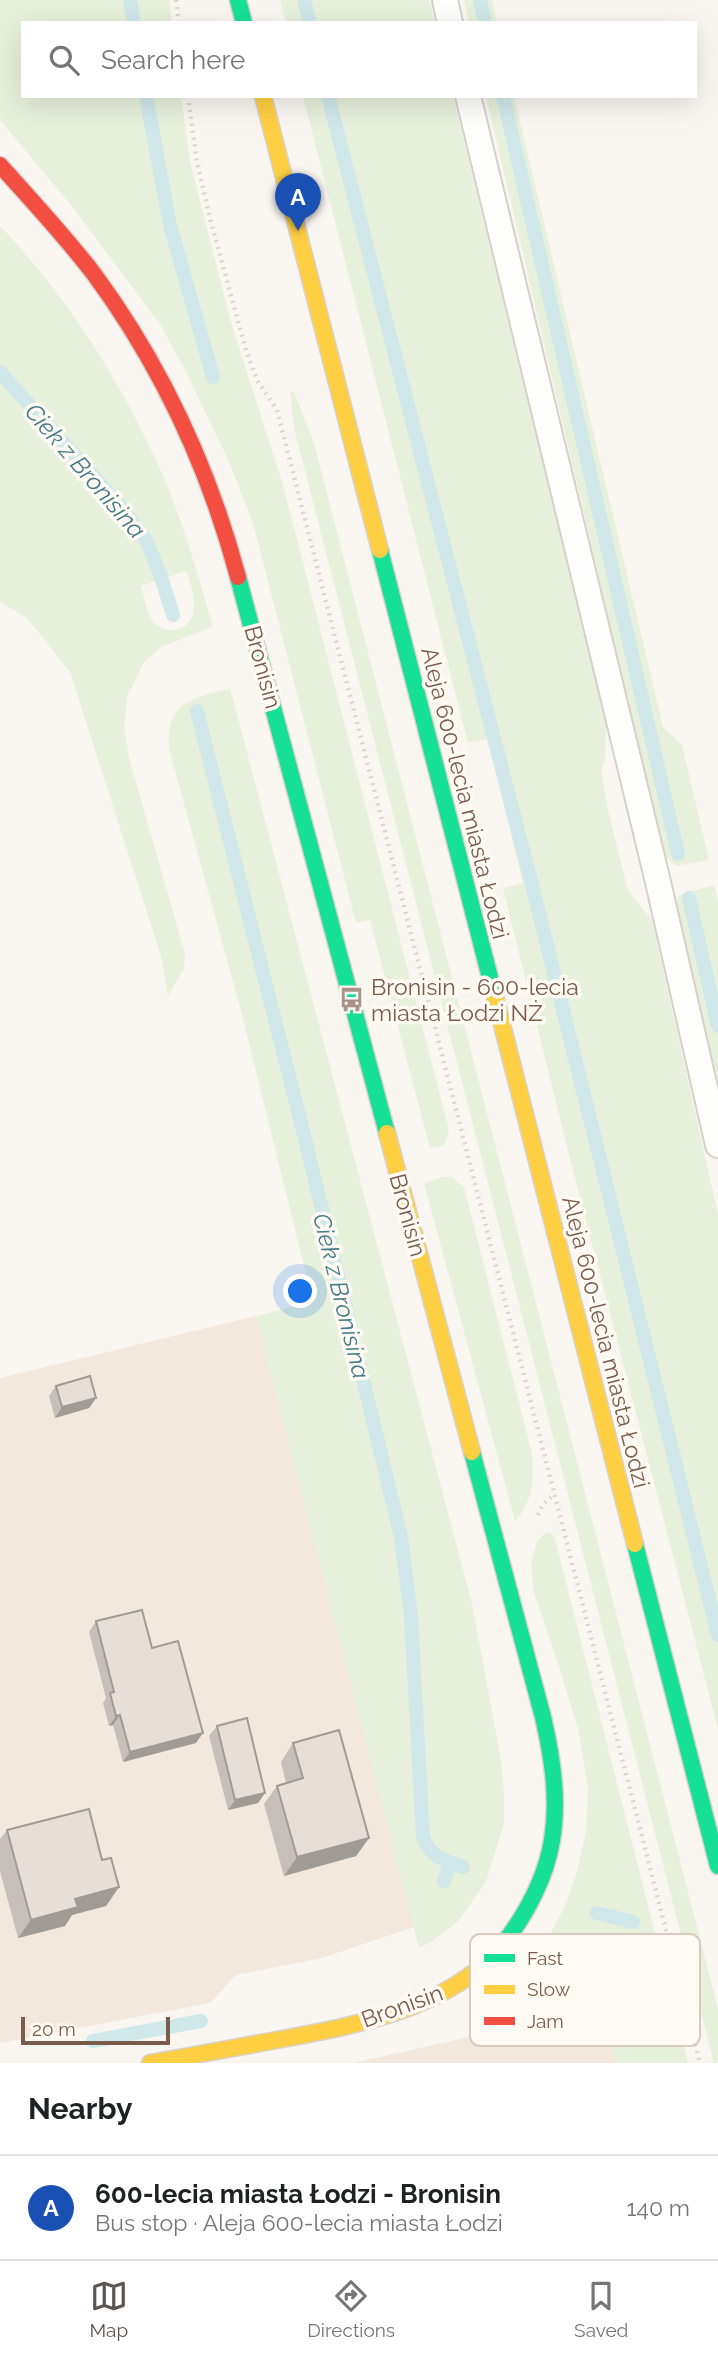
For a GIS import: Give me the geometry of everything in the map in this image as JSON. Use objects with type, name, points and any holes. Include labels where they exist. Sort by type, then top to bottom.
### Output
[{"type":"street","points":[[238,0],[243,21]]},
{"type":"street","name":"Aleja 600-lecia miasta Łodzi","points":[[264,98],[718,1866]]},
{"type":"street","name":"Bronisin","points":[[0,165],[74,250],[104,288],[132,332],[181,419],[225,525],[550,1746],[555,1776],[555,1828],[549,1856],[535,1896],[511,1934]]},
{"type":"street","name":"Bronisin","points":[[150,2063],[382,2018],[434,1998],[470,1976]]},
{"type":"lane","points":[[445,0],[450,21]]},
{"type":"lane","points":[[468,98],[718,1145]]},
{"type":"path","points":[[176,0],[179,21]]},
{"type":"path","points":[[188,98],[197,162],[208,210],[246,350],[257,380],[277,410],[667,1934]]},
{"type":"path","points":[[696,2046],[700,2063]]},
{"type":"shaded area","points":[[256,1316],[414,1927],[322,1958],[236,1975],[210,2003],[0,2043],[0,1378]]},
{"type":"shaded area","points":[[470,2037],[470,2046],[611,2046],[617,2063],[353,2063]]},
{"type":"green space","points":[[0,0],[169,0],[172,21],[21,21],[21,98],[181,98],[190,161],[230,319],[283,485],[449,1130],[444,1145],[430,1148],[370,920],[356,923],[253,523],[227,457],[161,326],[75,210],[0,120]]},
{"type":"green space","points":[[280,0],[429,0],[434,21],[285,21]]},
{"type":"green space","points":[[464,0],[492,0],[497,21],[469,21]]},
{"type":"green space","points":[[304,98],[453,98],[606,721],[605,759],[601,769],[608,810],[628,891],[652,920],[718,1215],[718,1729],[569,1155],[503,888],[523,883],[488,739],[468,743]]},
{"type":"green space","points":[[486,98],[514,98],[663,727],[682,745],[709,860],[676,866],[664,855]]},
{"type":"green space","points":[[0,226],[67,306],[105,364],[139,425],[180,519],[213,627],[161,647],[144,662],[127,697],[124,727],[129,758],[185,954],[184,969],[168,996],[161,956],[70,672],[27,618],[0,602]],"holes":[[[186,571],[194,603],[190,621],[180,629],[161,628],[149,614],[141,586]]]},
{"type":"green space","points":[[290,392],[294,392],[314,443],[699,1934],[681,1934],[294,428]]},
{"type":"green space","points":[[230,688],[472,1604],[501,1760],[504,1823],[486,1882],[458,1921],[419,1948],[256,1316],[313,1302],[240,1007],[169,749],[169,733],[177,711],[193,700]]},
{"type":"green space","points":[[714,885],[718,903],[718,1086],[676,910],[676,901],[681,894]]},
{"type":"green space","points":[[452,1177],[464,1187],[532,1454],[533,1472],[529,1498],[515,1521],[424,1183]]},
{"type":"green space","points":[[547,1532],[555,1539],[655,1934],[550,1934],[563,1910],[576,1875],[586,1832],[588,1788],[579,1732],[534,1593],[531,1563],[537,1541]]},
{"type":"green space","points":[[700,1939],[718,2009],[718,2063],[714,2063],[700,2008]]},
{"type":"green space","points":[[611,2046],[684,2046],[688,2063],[617,2063]]},
{"type":"building","points":[[90,1376],[96,1398],[62,1407],[56,1386]]},
{"type":"building","points":[[142,1610],[152,1648],[178,1641],[203,1733],[130,1752],[120,1715],[116,1716],[110,1693],[114,1692],[96,1621]]},
{"type":"building","points":[[247,1718],[265,1793],[235,1800],[217,1726]]},
{"type":"building","points":[[339,1730],[369,1838],[297,1857],[277,1786],[303,1778],[293,1743]]},
{"type":"building","points":[[89,1809],[102,1860],[111,1858],[119,1887],[75,1899],[78,1907],[31,1920],[7,1830]]},
{"type":"waterway","points":[[130,0],[134,21]]},
{"type":"waterway","points":[[304,0],[309,21]]},
{"type":"waterway","points":[[480,0],[485,21]]},
{"type":"waterway","points":[[146,98],[170,225],[213,377]]},
{"type":"waterway","points":[[329,98],[533,889],[718,1635]]},
{"type":"waterway","points":[[503,98],[678,854]]},
{"type":"waterway","name":"Ciek z Bronisina","points":[[0,372],[122,508],[147,542],[173,615]]},
{"type":"waterway","name":"Ciek z Bronisina","points":[[197,711],[305,1139],[401,1537],[411,1616],[423,1837],[434,1854],[463,1867]]},
{"type":"waterway","points":[[689,898],[718,1026]]},
{"type":"waterway","points":[[444,1881],[450,1863]]},
{"type":"waterway","name":"Ciek z Bronisina","points":[[597,1913],[633,1922]]},
{"type":"waterway","points":[[93,2041],[201,2021]]},
{"type":"traffic: fast","points":[[238,0],[243,21]]},
{"type":"traffic: fast","points":[[380,550],[495,997]]},
{"type":"traffic: fast","points":[[238,577],[387,1133]]},
{"type":"traffic: fast","points":[[472,1452],[543,1717],[554,1783],[555,1812],[545,1868],[534,1895],[510,1934]]},
{"type":"traffic: fast","points":[[635,1544],[718,1866]]},
{"type":"traffic: slow","points":[[264,98],[380,550]]},
{"type":"traffic: slow","points":[[495,997],[635,1544]]},
{"type":"traffic: slow","points":[[387,1133],[472,1452]]},
{"type":"traffic: slow","points":[[150,2063],[363,2022],[422,2002],[450,1989],[470,1975]]},
{"type":"traffic: jam","points":[[0,165],[94,274],[141,345],[197,458],[213,497],[238,577]]},
{"type":"place","name":"600-lecia miasta Łodzi - Bronisin","points":[[298,231]]},
{"type":"place","name":"Bronisin - 600-lecia miasta Łodzi NŻ","points":[[351,1000]]}]
